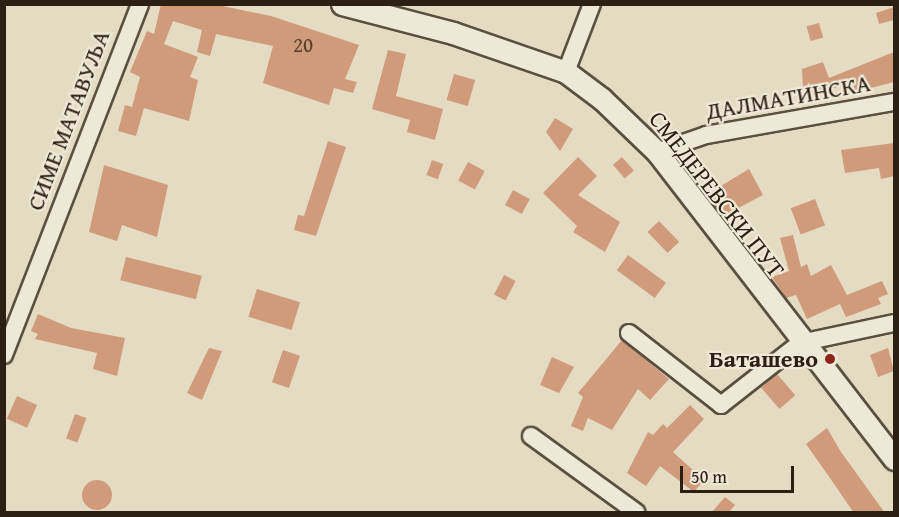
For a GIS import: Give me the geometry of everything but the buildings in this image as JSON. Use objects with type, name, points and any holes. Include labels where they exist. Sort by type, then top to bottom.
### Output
[{"type":"street","name":"СИМЕ МАТАВУЉА","points":[[4,355],[140,4]]},
{"type":"street","name":"СМЕДЕРЕВСКИ ПУТ","points":[[342,4],[453,33],[566,72],[657,152],[800,343],[894,459]]},
{"type":"street","points":[[566,72],[592,4]]},
{"type":"street","name":"ДАЛМАТИНСКА","points":[[657,152],[706,135],[894,102]]},
{"type":"street","points":[[629,333],[721,405],[800,343],[894,323]]},
{"type":"street","points":[[531,436],[636,513]]},
{"type":"place","name":"Баташево","points":[[830,359]]}]
